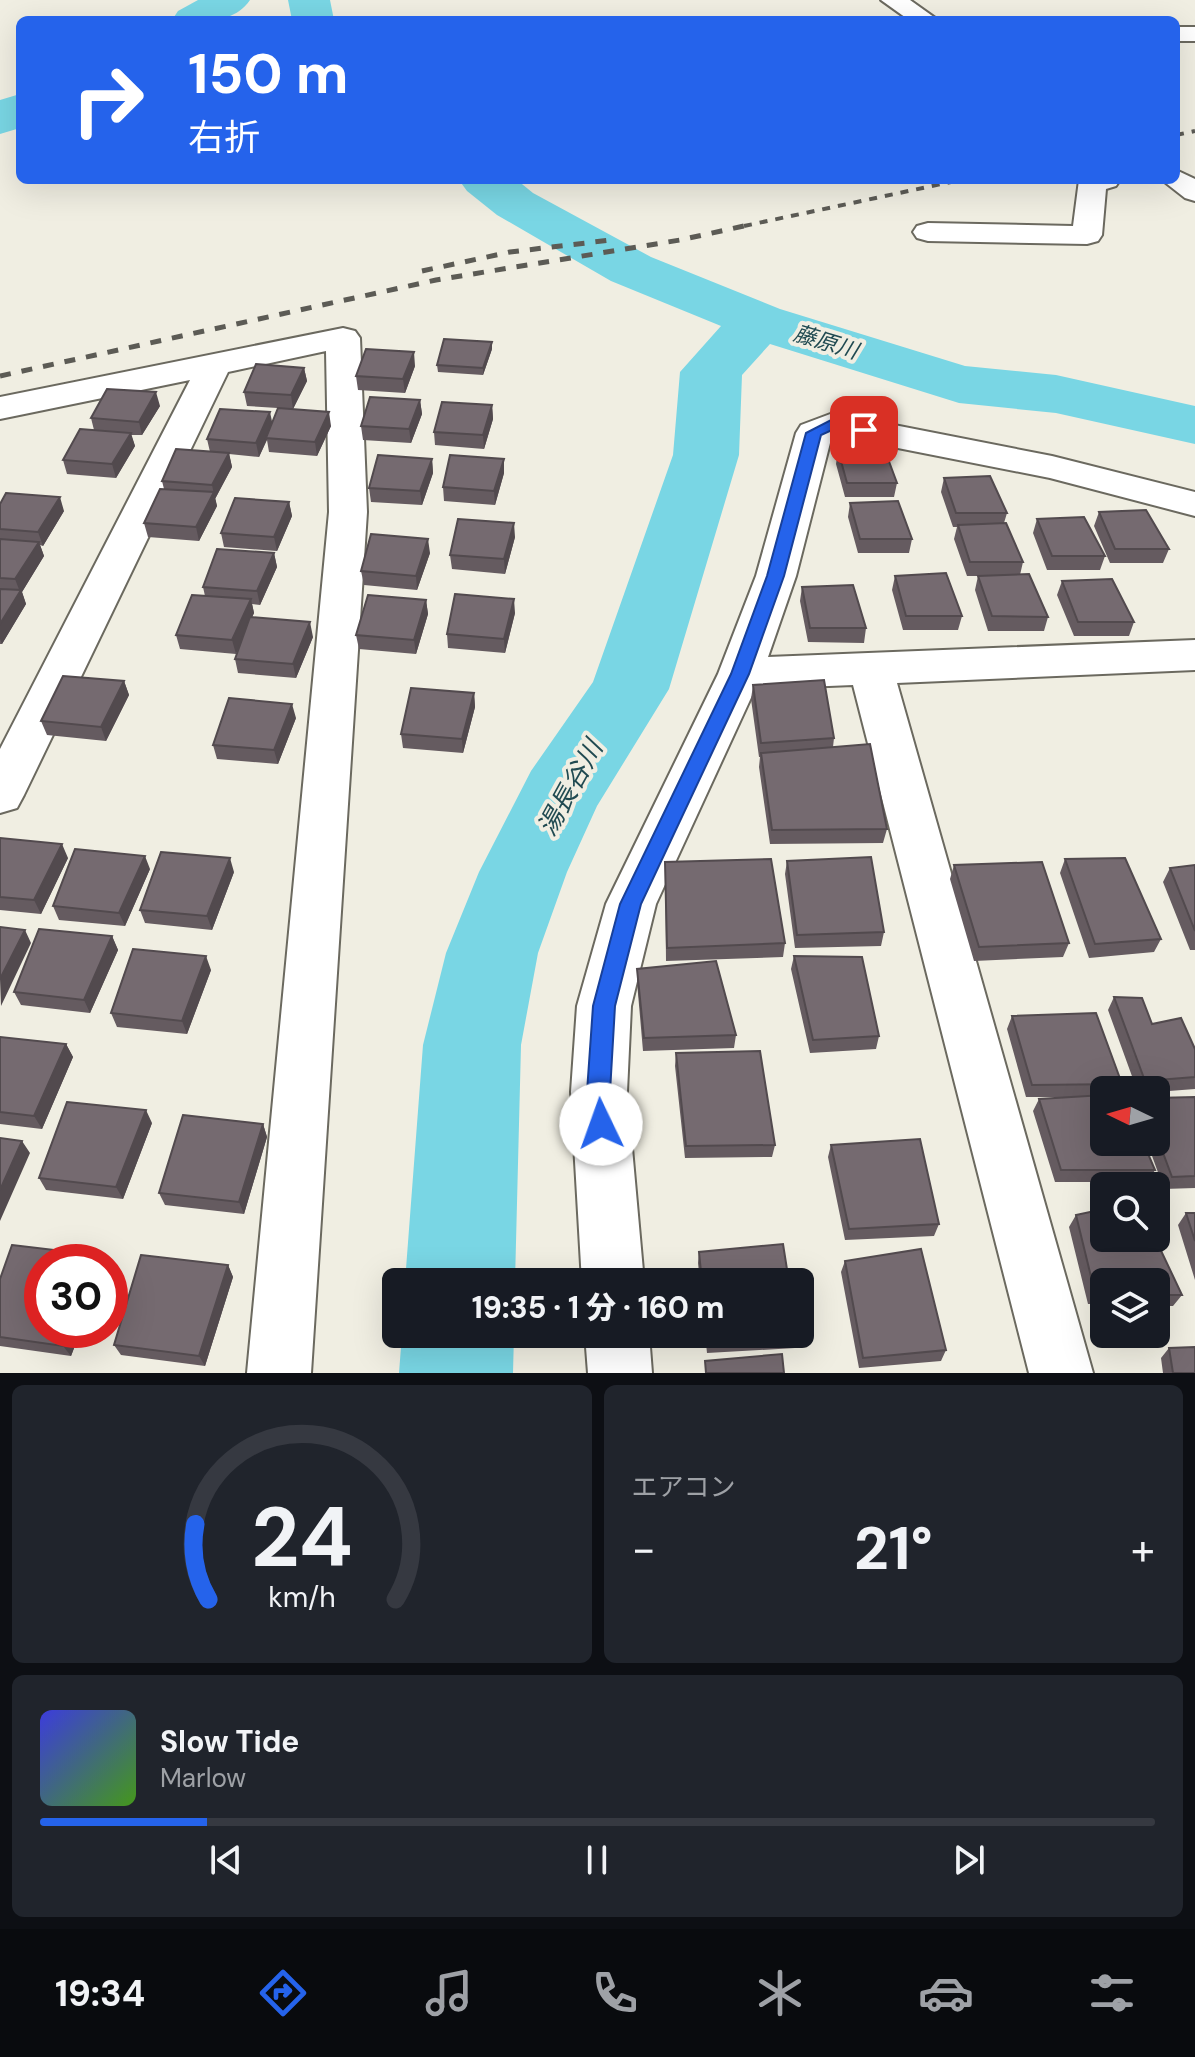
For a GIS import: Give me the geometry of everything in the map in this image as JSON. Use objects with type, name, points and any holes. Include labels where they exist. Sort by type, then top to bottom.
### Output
[{"type":"street","points":[[893,0],[919,16]]},
{"type":"street","points":[[928,232],[1087,235],[1092,184]]},
{"type":"street","points":[[0,408],[343,338],[348,512],[279,1373]]},
{"type":"street","points":[[0,795],[215,364]]},
{"type":"street","points":[[612,1268],[599,1092],[604,1006],[631,904],[740,674],[776,576],[814,433],[833,424],[1052,467],[1195,504]]},
{"type":"street","points":[[740,674],[1195,655]]},
{"type":"street","points":[[871,669],[1061,1373]]},
{"type":"street","points":[[618,1348],[620,1373]]},
{"type":"building","points":[[444,339],[492,342],[483,368],[437,365]]},
{"type":"building","points":[[366,349],[414,352],[403,379],[356,376]]},
{"type":"building","points":[[256,364],[304,368],[291,395],[244,392]]},
{"type":"building","points":[[107,389],[156,392],[139,422],[91,418]]},
{"type":"building","points":[[370,397],[420,400],[409,429],[361,426]]},
{"type":"building","points":[[442,402],[492,405],[483,435],[434,432]]},
{"type":"building","points":[[278,408],[329,412],[315,442],[266,438]]},
{"type":"building","points":[[220,409],[270,412],[256,443],[207,439]]},
{"type":"building","points":[[80,429],[131,433],[112,464],[63,460]]},
{"type":"building","points":[[884,448],[897,483],[847,483],[838,450]]},
{"type":"building","points":[[176,449],[229,453],[212,485],[162,481]]},
{"type":"building","points":[[378,455],[432,459],[420,491],[369,488]]},
{"type":"building","points":[[450,455],[504,459],[494,491],[443,487]]},
{"type":"building","points":[[990,476],[1007,513],[956,513],[944,478]]},
{"type":"building","points":[[160,489],[214,492],[196,527],[144,523]]},
{"type":"building","points":[[6,493],[60,497],[38,532],[0,529],[0,504]]},
{"type":"building","points":[[235,498],[289,502],[274,537],[221,533]]},
{"type":"building","points":[[898,501],[912,539],[860,539],[850,503]]},
{"type":"building","points":[[1146,510],[1169,549],[1115,549],[1099,512]]},
{"type":"building","points":[[1084,517],[1105,556],[1052,556],[1037,519]]},
{"type":"building","points":[[458,519],[514,523],[504,559],[450,555]]},
{"type":"building","points":[[1006,523],[1023,562],[970,562],[958,525]]},
{"type":"building","points":[[371,534],[428,539],[416,576],[361,571]]},
{"type":"building","points":[[0,539],[39,542],[15,579],[0,578]]},
{"type":"building","points":[[217,549],[274,553],[257,591],[203,587]]},
{"type":"building","points":[[946,573],[962,616],[906,616],[895,576]]},
{"type":"building","points":[[1029,574],[1048,617],[992,616],[978,576]]},
{"type":"building","points":[[1112,579],[1134,622],[1078,622],[1062,581]]},
{"type":"building","points":[[853,585],[866,628],[810,628],[802,587]]},
{"type":"building","points":[[0,589],[21,590],[0,624]]},
{"type":"building","points":[[455,594],[514,599],[504,639],[447,634]]},
{"type":"building","points":[[192,595],[251,599],[232,640],[176,635]]},
{"type":"building","points":[[368,595],[426,600],[414,640],[356,635]]},
{"type":"building","points":[[250,617],[310,622],[293,664],[235,659]]},
{"type":"building","points":[[63,676],[124,681],[101,727],[41,721]]},
{"type":"building","points":[[824,680],[834,738],[761,743],[753,685]]},
{"type":"building","points":[[411,688],[474,693],[462,739],[401,734]]},
{"type":"building","points":[[229,698],[292,704],[274,750],[213,745]]},
{"type":"building","points":[[870,744],[887,829],[772,830],[761,753]]},
{"type":"building","points":[[0,838],[62,844],[34,900],[0,897]]},
{"type":"building","points":[[75,849],[145,856],[119,913],[53,906]]},
{"type":"building","points":[[161,852],[230,858],[207,916],[140,910]]},
{"type":"building","points":[[871,857],[884,932],[797,935],[787,861]]},
{"type":"building","points":[[1125,858],[1161,939],[1095,944],[1065,859]]},
{"type":"building","points":[[771,859],[785,943],[667,948],[665,862]]},
{"type":"building","points":[[1042,862],[1069,943],[979,947],[954,865]]},
{"type":"building","points":[[1195,865],[1195,931],[1170,868]]},
{"type":"building","points":[[0,927],[25,930],[0,979]]},
{"type":"building","points":[[39,929],[112,936],[84,1000],[14,992]]},
{"type":"building","points":[[133,949],[206,956],[182,1021],[111,1013]]},
{"type":"building","points":[[794,956],[862,957],[879,1036],[813,1040]]},
{"type":"building","points":[[716,961],[736,1035],[644,1038],[637,969]]},
{"type":"building","points":[[1114,997],[1142,998],[1152,1024],[1181,1018],[1195,1049],[1195,1077],[1170,1079],[1170,1076],[1143,1076]]},
{"type":"building","points":[[1096,1013],[1119,1076],[1090,1076],[1090,1084],[1032,1085],[1012,1016]]},
{"type":"building","points":[[0,1037],[66,1044],[34,1116],[0,1112]]},
{"type":"building","points":[[760,1051],[775,1145],[686,1146],[676,1053]]},
{"type":"building","points":[[1090,1096],[1090,1156],[1149,1156],[1155,1170],[1061,1170],[1039,1099]]},
{"type":"building","points":[[1195,1097],[1195,1176],[1172,1177],[1164,1156],[1170,1156],[1170,1098]]},
{"type":"building","points":[[67,1102],[146,1110],[116,1187],[39,1178]]},
{"type":"building","points":[[183,1115],[263,1124],[239,1202],[159,1193]]},
{"type":"building","points":[[0,1138],[22,1141],[0,1190]]},
{"type":"building","points":[[920,1139],[939,1224],[849,1229],[831,1145]]},
{"type":"building","points":[[1090,1212],[1090,1252],[1162,1252],[1169,1268],[1090,1268],[1090,1272],[1076,1215]]},
{"type":"building","points":[[1186,1213],[1195,1213],[1195,1241]]},
{"type":"building","points":[[783,1244],[787,1268],[701,1268],[699,1252]]},
{"type":"building","points":[[12,1245],[24,1246],[24,1340],[0,1337],[0,1279]]},
{"type":"building","points":[[921,1249],[946,1350],[863,1358],[845,1261]]},
{"type":"building","points":[[141,1255],[228,1265],[199,1356],[128,1347],[128,1298]]},
{"type":"building","points":[[1170,1270],[1182,1295],[1170,1295]]},
{"type":"building","points":[[1195,1347],[1195,1373],[1173,1373],[1170,1348]]},
{"type":"building","points":[[782,1354],[784,1373],[706,1373],[705,1361]]},
{"type":"waterway","points":[[200,16],[229,0]]},
{"type":"waterway","name":"藤原川","points":[[309,0],[312,16]]},
{"type":"waterway","points":[[0,120],[16,110]]},
{"type":"waterway","name":"藤原川","points":[[490,184],[515,204],[631,269],[759,321]]},
{"type":"waterway","name":"湯長谷川","points":[[461,1268],[472,1045],[492,953],[523,872],[561,794],[630,689],[706,455],[711,372],[759,321]]},
{"type":"waterway","name":"藤原川","points":[[759,321],[959,384],[1056,394],[1195,425]]},
{"type":"waterway","name":"湯長谷川","points":[[456,1373],[457,1348]]},
{"type":"railway","points":[[1180,134],[1195,131]]},
{"type":"railway","points":[[744,226],[941,184]]},
{"type":"railway","points":[[0,376],[436,280],[680,240],[753,224]]},
{"type":"railway","points":[[422,271],[510,252],[611,240]]},
{"type":"route","points":[[601,1124],[599,1092],[604,1006],[631,904],[740,674],[776,576],[814,433],[833,424],[864,430]]}]
